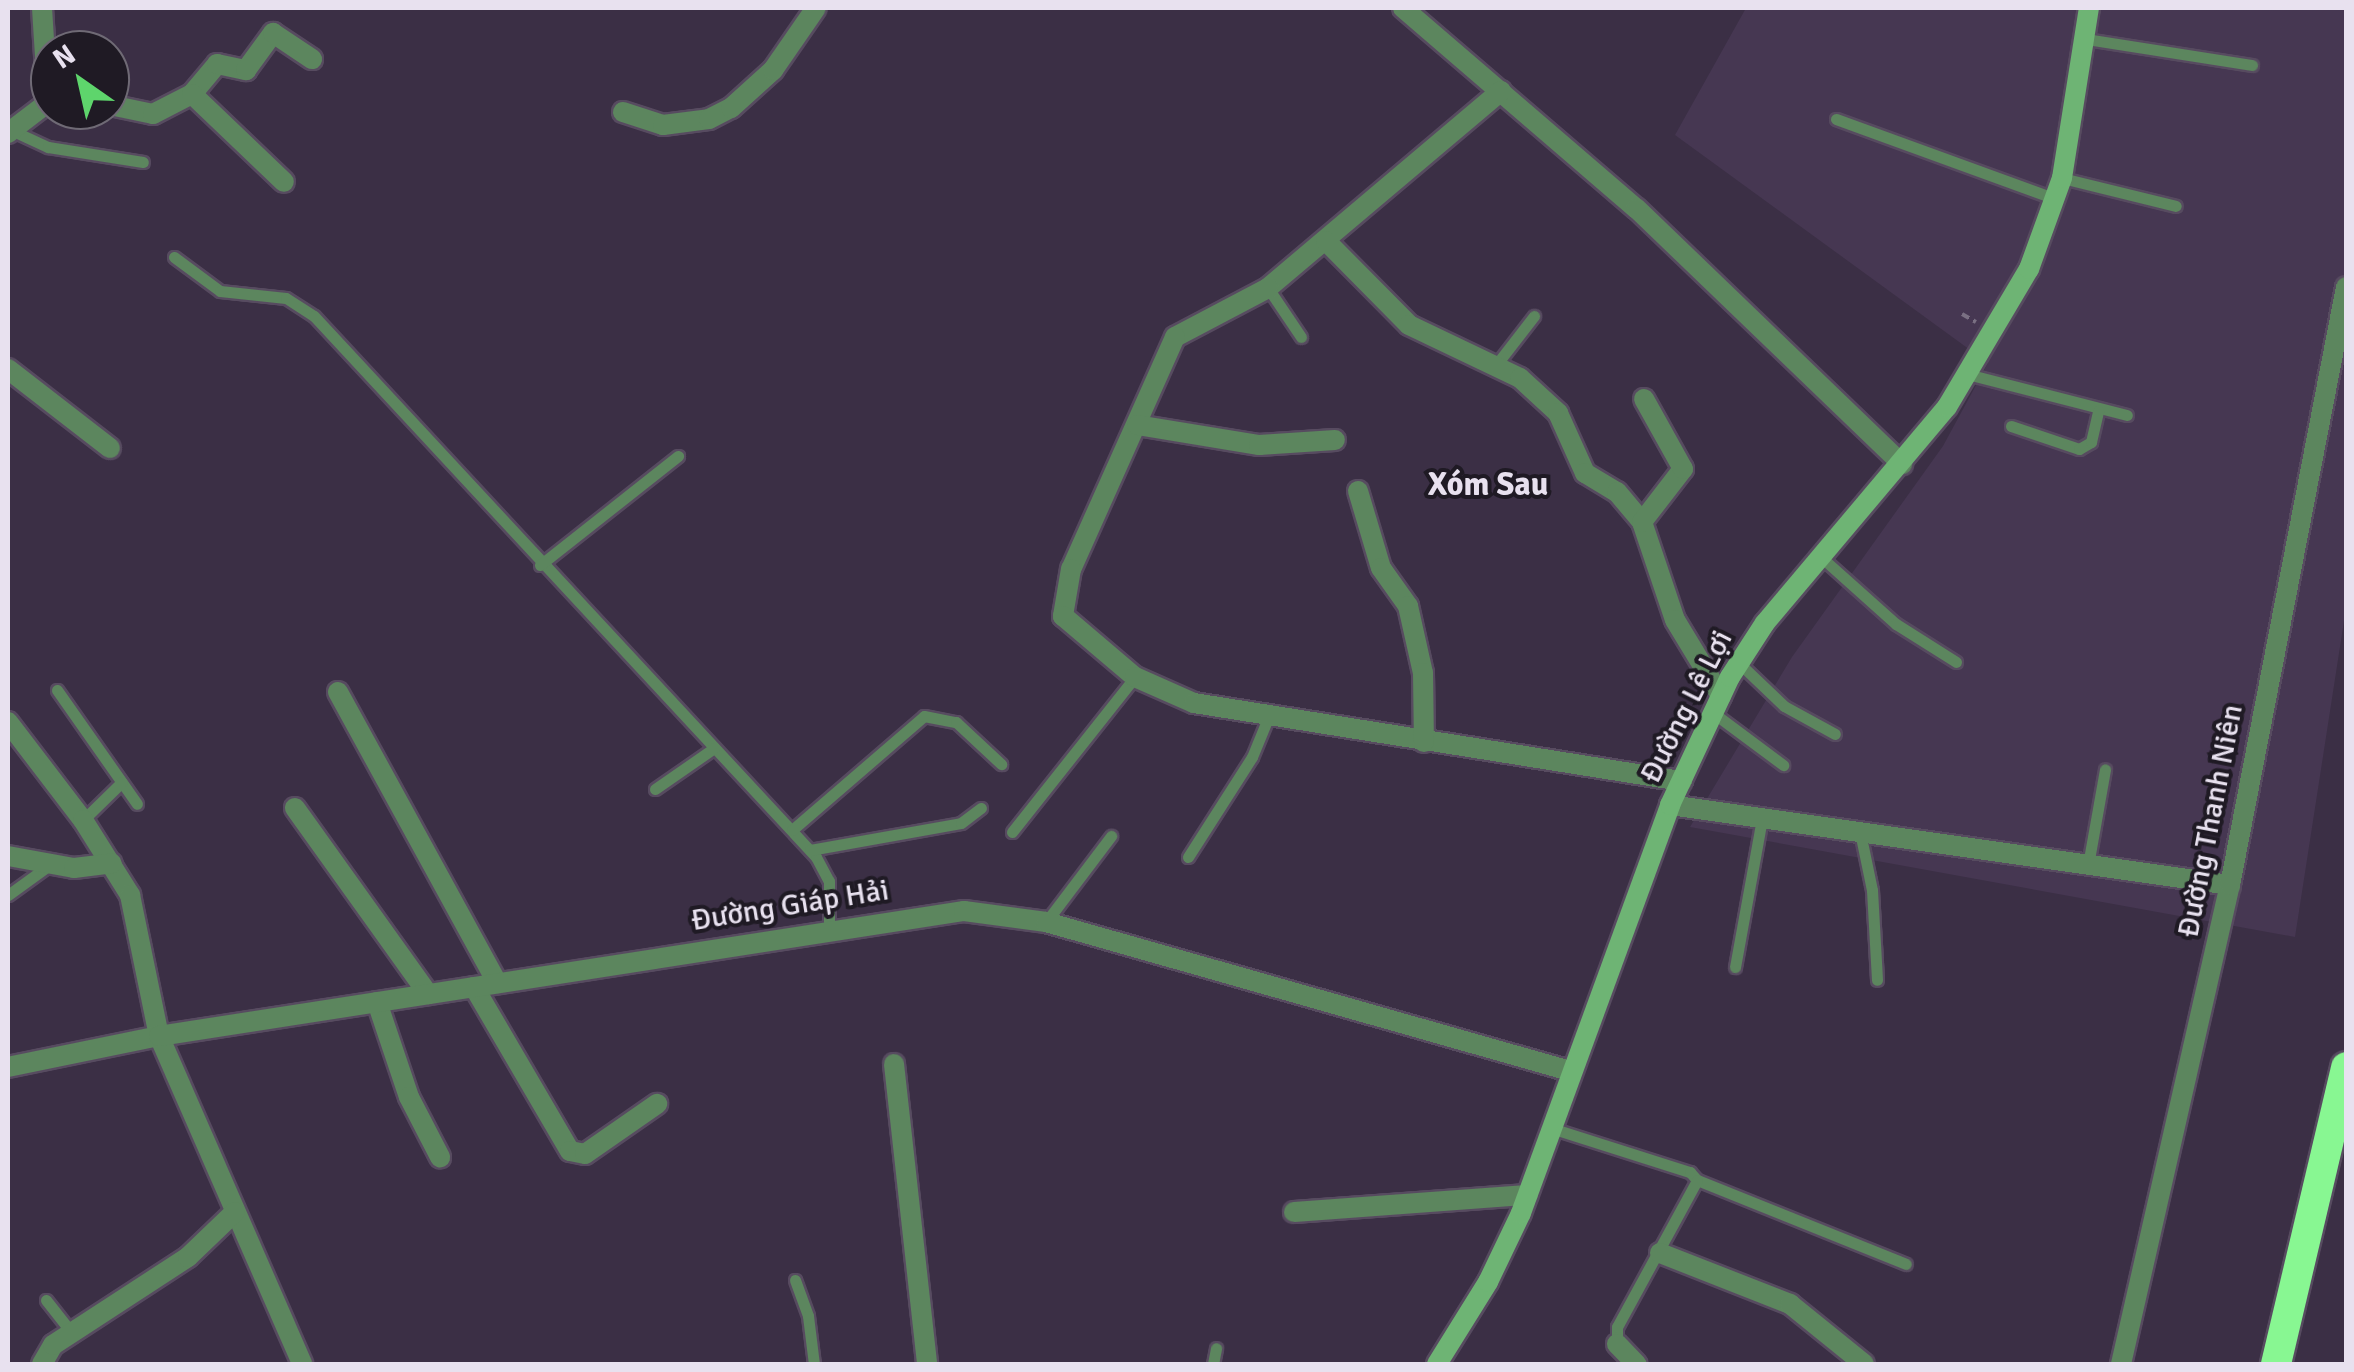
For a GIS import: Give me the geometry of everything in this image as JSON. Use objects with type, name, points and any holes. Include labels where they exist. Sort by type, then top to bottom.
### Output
[{"type":"highway","points":[[2276,1364],[2346,1067]]},
{"type":"main road","name":"Đường Lê Lợi","points":[[1437,1364],[1488,1282],[1527,1196],[1670,806],[1716,704],[1739,663],[1821,558],[1902,464],[1966,374],[2029,269],[2059,188],[2089,8]]},
{"type":"street","points":[[623,112],[662,125],[709,119],[732,108],[772,70],[816,8]]},
{"type":"street","points":[[1403,8],[1638,209],[1902,464]]},
{"type":"street","points":[[130,109],[153,114],[192,94],[217,64],[246,70],[273,33],[312,60]]},
{"type":"street","points":[[1501,92],[1268,288],[1180,332],[1061,600],[1074,631],[1135,676],[1194,703],[1268,718],[1682,781]]},
{"type":"street","points":[[192,94],[284,182]]},
{"type":"street","points":[[9,131],[30,116]]},
{"type":"street","points":[[1326,241],[1410,325],[1496,366],[1539,392],[1558,413],[1585,473],[1627,500],[1642,522],[1675,620],[1716,704]]},
{"type":"street","name":"Đường Thanh Niên","points":[[2120,1364],[2230,885],[2346,287]]},
{"type":"street","points":[[8,369],[110,448]]},
{"type":"street","points":[[1642,522],[1682,468],[1644,398]]},
{"type":"street","points":[[1137,425],[1260,445],[1335,440]]},
{"type":"street","points":[[1358,491],[1381,568],[1408,606],[1423,673],[1424,742]]},
{"type":"street","points":[[338,692],[497,983]]},
{"type":"street","points":[[8,722],[84,820],[130,895],[159,1036],[302,1364]]},
{"type":"street","points":[[1670,806],[2230,885]]},
{"type":"street","points":[[295,808],[428,994]]},
{"type":"street","points":[[8,856],[48,866],[112,862]]},
{"type":"street","name":"Đường Giáp Hải","points":[[8,1067],[159,1036],[964,911],[1046,922],[1570,1071]]},
{"type":"street","points":[[474,987],[570,1151],[585,1154],[657,1104]]},
{"type":"street","points":[[378,1002],[409,1096],[440,1157]]},
{"type":"street","points":[[894,1064],[928,1364]]},
{"type":"street","points":[[1294,1212],[1527,1196]]},
{"type":"street","points":[[42,1364],[45,1353],[188,1257],[235,1212]]},
{"type":"street","points":[[1660,1253],[1790,1304],[1864,1364]]},
{"type":"street","points":[[1617,1344],[1636,1364]]},
{"type":"lane","points":[[2086,40],[2252,65]]},
{"type":"lane","points":[[1836,119],[2059,188],[2176,206]]},
{"type":"lane","points":[[9,131],[48,148],[143,162]]},
{"type":"lane","points":[[174,256],[220,291],[286,298],[314,316],[540,565],[810,850],[829,881],[829,931]]},
{"type":"lane","points":[[1268,288],[1301,336]]},
{"type":"lane","points":[[1496,366],[1534,316]]},
{"type":"lane","points":[[1966,374],[2098,411],[2127,415]]},
{"type":"lane","points":[[2011,426],[2079,449],[2090,442],[2098,411]]},
{"type":"lane","points":[[540,565],[678,456]]},
{"type":"lane","points":[[1821,558],[1896,624],[1956,662]]},
{"type":"lane","points":[[1739,663],[1784,706],[1835,734]]},
{"type":"lane","points":[[1012,832],[1135,676]]},
{"type":"lane","points":[[57,690],[137,804]]},
{"type":"lane","points":[[1716,704],[1783,765]]},
{"type":"lane","points":[[792,830],[924,716],[956,722],[1002,764]]},
{"type":"lane","points":[[1188,857],[1252,757],[1268,718]]},
{"type":"lane","points":[[655,790],[714,748]]},
{"type":"lane","points":[[2088,865],[2104,770]]},
{"type":"lane","points":[[84,820],[122,782]]},
{"type":"lane","points":[[810,850],[961,823],[981,808]]},
{"type":"lane","points":[[1735,967],[1762,818]]},
{"type":"lane","points":[[1860,832],[1872,890],[1876,980]]},
{"type":"lane","points":[[1046,922],[1110,836]]},
{"type":"lane","points":[[8,894],[48,866]]},
{"type":"lane","points":[[1550,1128],[1690,1172],[1696,1180],[1906,1264]]},
{"type":"lane","points":[[1617,1344],[1617,1327],[1696,1180]]},
{"type":"lane","points":[[794,1280],[808,1316],[814,1364]]},
{"type":"lane","points":[[46,1300],[72,1333]]},
{"type":"lane","points":[[1213,1364],[1216,1348]]},
{"type":"shaded area","points":[[1746,8],[2346,8],[2346,608],[2295,937],[1690,827],[1792,657],[1943,446],[1988,363],[1675,135]]},
{"type":"district","name":"Xóm Sau","points":[[1488,485]]}]
